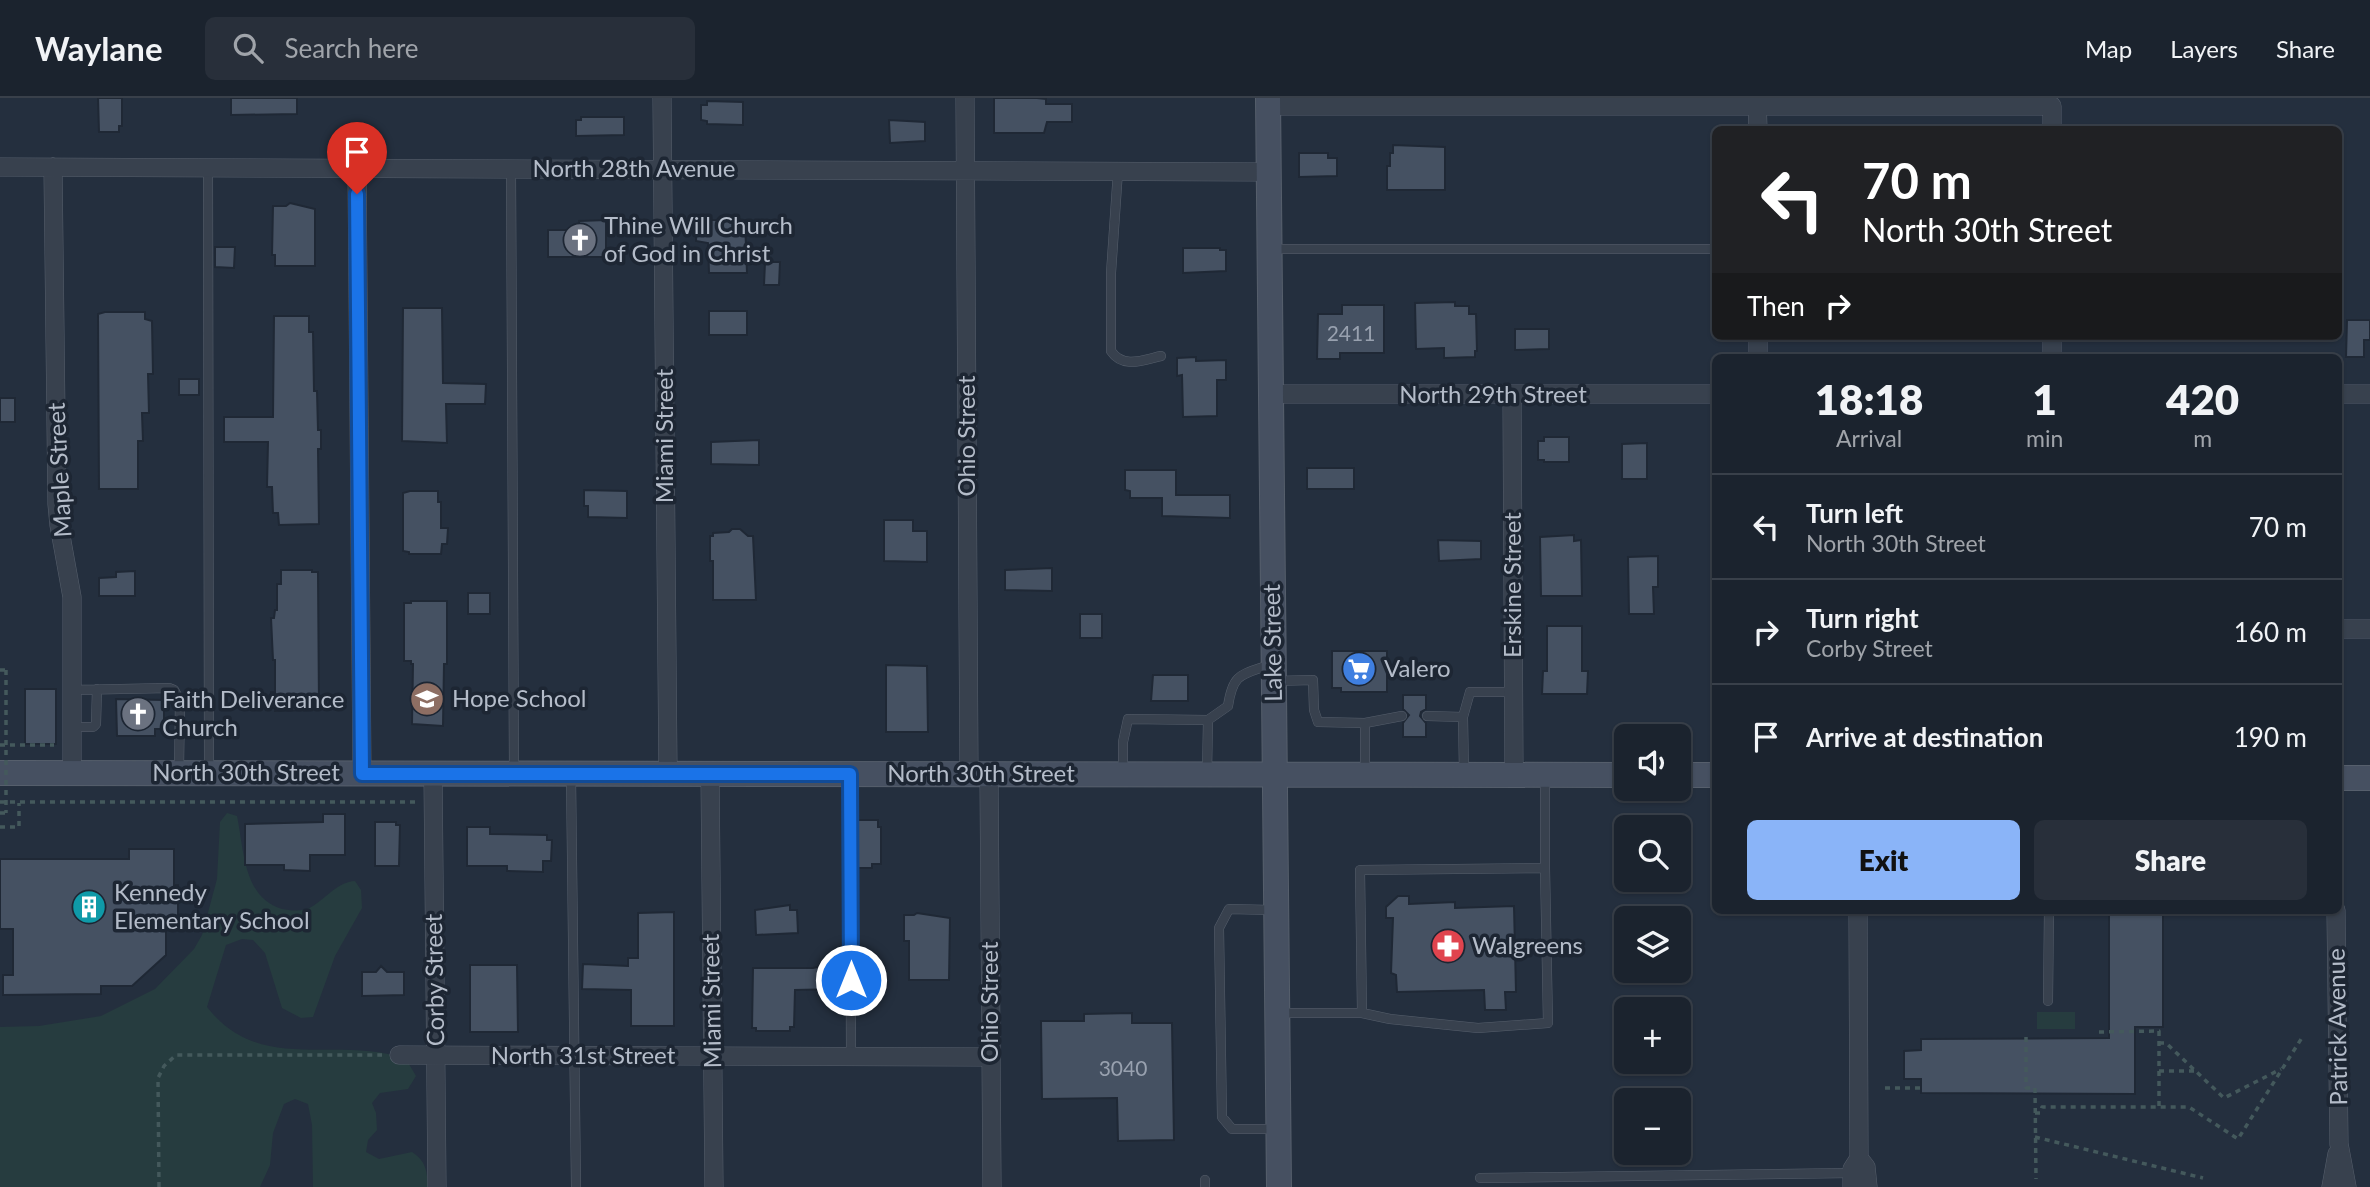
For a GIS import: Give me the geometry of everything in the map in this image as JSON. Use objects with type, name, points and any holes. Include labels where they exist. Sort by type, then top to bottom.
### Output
[{"type":"main road","name":"Lake Street","points":[[1268,102],[1279,1187]]},
{"type":"main road","name":"North 30th Street","points":[[0,773],[1614,775]]},
{"type":"main road","points":[[1691,775],[1712,775]]},
{"type":"main road","points":[[2342,778],[2370,778]]},
{"type":"street","name":"Miami Street","points":[[662,98],[668,773]]},
{"type":"street","name":"Ohio Street","points":[[965,98],[979,775],[990,1057],[992,1187]]},
{"type":"street","points":[[1268,102],[1758,102],[2052,106],[2052,126]]},
{"type":"street","points":[[1758,102],[1758,126]]},
{"type":"street","name":"North 28th Avenue","points":[[0,167],[1269,172]]},
{"type":"street","name":"Maple Street","points":[[53,167],[58,512],[71,588],[72,773]]},
{"type":"street","points":[[357,168],[362,774]]},
{"type":"street","name":"North 29th Street","points":[[1270,394],[1712,394]]},
{"type":"street","points":[[2342,394],[2370,394]]},
{"type":"street","name":"Erskine Street","points":[[1512,395],[1514,774]]},
{"type":"street","points":[[2342,629],[2370,629]]},
{"type":"street","name":"Corby Street","points":[[433,773],[437,1187]]},
{"type":"street","name":"Miami Street","points":[[710,774],[714,1187]]},
{"type":"street","points":[[1858,914],[1854,1173],[1866,1167],[1868,1187]]},
{"type":"street","name":"Patrick Avenue","points":[[2336,914],[2339,1144],[2346,1187]]},
{"type":"street","name":"North 31st Street","points":[[399,1055],[990,1057]]},
{"type":"street","name":"Patrick Avenue","points":[[2333,1187],[2339,1144]]},
{"type":"street","points":[[2333,1187],[2346,1187]]},
{"type":"lane","points":[[208,167],[209,773]]},
{"type":"lane","points":[[511,169],[514,773]]},
{"type":"lane","points":[[1118,171],[1111,273],[1111,351],[1116,358],[1130,363],[1161,356]]},
{"type":"lane","points":[[1269,249],[1712,249]]},
{"type":"lane","points":[[1123,775],[1123,742],[1128,719],[1208,720],[1228,706],[1231,686],[1235,680],[1273,672],[1313,680],[1314,710],[1318,722],[1365,723],[1402,716]]},
{"type":"lane","points":[[72,736],[96,724],[97,689]]},
{"type":"lane","points":[[72,690],[174,690],[180,701],[179,773]]},
{"type":"lane","points":[[1464,774],[1463,717],[1470,692],[1514,692]]},
{"type":"lane","points":[[1427,716],[1463,717]]},
{"type":"lane","points":[[1207,774],[1208,720]]},
{"type":"lane","points":[[1365,723],[1365,775]]},
{"type":"lane","points":[[571,773],[576,1187]]},
{"type":"lane","points":[[850,774],[851,1057]]},
{"type":"lane","points":[[1277,1013],[1362,1013],[1390,1019],[1478,1028],[1548,1023],[1545,775]]},
{"type":"lane","points":[[1362,1013],[1360,870],[1545,868]]},
{"type":"lane","points":[[1276,910],[1228,909],[1219,928],[1222,1117],[1232,1129],[1278,1129]]},
{"type":"lane","points":[[2049,914],[2049,1002]]},
{"type":"lane","points":[[1480,1178],[1854,1173]]},
{"type":"path","points":[[0,670],[6,670],[6,813],[0,813]]},
{"type":"path","points":[[0,745],[72,736]]},
{"type":"path","points":[[0,802],[433,802]]},
{"type":"path","points":[[0,827],[19,827],[19,803]]},
{"type":"path","points":[[2099,1032],[2159,1031],[2159,1107]]},
{"type":"path","points":[[2035,1113],[2040,1112],[2042,1107],[2189,1107],[2238,1139],[2303,1036]]},
{"type":"path","points":[[2026,1037],[2026,1088],[2035,1088],[2036,1179]]},
{"type":"path","points":[[2159,1043],[2166,1043],[2224,1098],[2283,1068]]},
{"type":"path","points":[[159,1187],[158,1078],[164,1066],[176,1055],[399,1055]]},
{"type":"path","points":[[2159,1071],[2197,1071]]},
{"type":"path","points":[[1885,1088],[1920,1088]]},
{"type":"path","points":[[2035,1137],[2203,1178]]},
{"type":"green space","points":[[227,813],[237,816],[247,871],[252,883],[269,903],[286,910],[306,909],[338,887],[355,881],[361,890],[362,908],[335,956],[313,1017],[301,1018],[282,1008],[265,953],[253,940],[242,939],[226,945],[207,1007],[228,1028],[251,1041],[275,1047],[380,1052],[406,1059],[416,1076],[408,1089],[380,1093],[372,1103],[376,1113],[377,1130],[368,1140],[366,1152],[379,1159],[412,1152],[425,1167],[428,1187],[313,1187],[312,1125],[308,1104],[295,1099],[284,1104],[273,1133],[270,1165],[260,1187],[0,1187],[0,1027],[39,1026],[101,1016],[155,989],[194,949],[202,935],[217,879],[220,822]]},
{"type":"green space","points":[[2037,1012],[2075,1012],[2075,1029],[2037,1029]]},
{"type":"building","points":[[98,98],[122,98],[122,126],[119,126],[119,132],[99,132]]},
{"type":"building","points":[[231,98],[297,98],[297,114],[231,115]]},
{"type":"building","points":[[994,98],[1037,98],[1046,99],[1046,104],[1072,104],[1072,122],[1047,122],[1044,133],[994,133]]},
{"type":"building","points":[[707,101],[743,102],[743,125],[707,124],[707,121],[701,120],[701,105],[707,105]]},
{"type":"building","points":[[581,117],[624,117],[624,135],[576,136],[576,120],[581,120]]},
{"type":"building","points":[[889,120],[925,122],[925,141],[890,143]]},
{"type":"building","points":[[1393,145],[1445,147],[1445,190],[1387,190],[1387,166],[1390,166]]},
{"type":"building","points":[[1299,153],[1328,153],[1328,158],[1337,158],[1337,176],[1299,177]]},
{"type":"building","points":[[290,203],[315,209],[315,266],[275,266],[275,255],[272,255],[273,206],[286,206]]},
{"type":"building","points":[[606,220],[606,257],[548,257],[548,230],[579,230],[579,221]]},
{"type":"building","points":[[745,220],[747,273],[709,273],[708,243],[696,241],[697,221]]},
{"type":"building","points":[[215,247],[235,247],[234,268],[215,267]]},
{"type":"building","points":[[1183,248],[1226,250],[1226,271],[1183,273]]},
{"type":"building","points":[[765,262],[780,262],[779,285],[764,285]]},
{"type":"building","points":[[1455,302],[1455,306],[1469,306],[1469,314],[1476,314],[1475,357],[1444,358],[1444,348],[1416,349],[1415,303]]},
{"type":"building","points":[[1342,305],[1384,305],[1384,353],[1340,353],[1340,359],[1317,359],[1318,314],[1342,314]]},
{"type":"building","points":[[403,308],[442,308],[443,383],[486,384],[485,404],[446,404],[447,443],[402,441]]},
{"type":"building","points":[[709,311],[747,311],[747,335],[709,335]]},
{"type":"building","points":[[145,312],[145,319],[152,321],[153,374],[148,374],[149,413],[142,413],[143,441],[138,441],[138,489],[99,489],[98,314]]},
{"type":"building","points":[[274,316],[309,316],[309,332],[313,332],[314,391],[317,391],[318,430],[321,430],[321,449],[318,449],[319,524],[279,525],[278,513],[273,513],[272,487],[267,487],[268,442],[224,442],[224,417],[273,417]]},
{"type":"building","points":[[2347,320],[2370,320],[2370,340],[2364,340],[2364,357],[2346,357]]},
{"type":"building","points":[[1515,329],[1549,329],[1549,349],[1515,350]]},
{"type":"building","points":[[1196,357],[1196,361],[1226,360],[1226,380],[1217,380],[1217,416],[1183,417],[1182,375],[1177,376],[1177,358]]},
{"type":"building","points":[[179,379],[199,379],[199,395],[179,395]]},
{"type":"building","points":[[0,398],[15,398],[15,422],[0,422]]},
{"type":"building","points":[[1544,437],[1569,437],[1569,462],[1538,460],[1538,441],[1544,441]]},
{"type":"building","points":[[759,440],[759,465],[711,464],[711,442]]},
{"type":"building","points":[[1647,443],[1647,479],[1622,479],[1622,444]]},
{"type":"building","points":[[1307,468],[1354,468],[1354,489],[1307,489]]},
{"type":"building","points":[[1125,470],[1176,470],[1176,495],[1230,495],[1230,518],[1162,516],[1162,498],[1130,498],[1130,491],[1125,490]]},
{"type":"building","points":[[584,490],[627,491],[627,518],[588,517],[588,506],[584,506]]},
{"type":"building","points":[[438,491],[438,502],[441,502],[441,528],[448,528],[447,544],[442,544],[441,554],[409,554],[403,551],[403,493]]},
{"type":"building","points":[[884,520],[913,520],[913,531],[927,531],[927,562],[884,561]]},
{"type":"building","points":[[740,529],[748,536],[753,536],[756,600],[713,600],[710,536]]},
{"type":"building","points":[[1574,535],[1574,541],[1581,540],[1582,596],[1541,596],[1540,537]]},
{"type":"building","points":[[1438,540],[1481,541],[1481,559],[1439,561]]},
{"type":"building","points":[[1658,556],[1658,587],[1653,587],[1654,614],[1629,614],[1628,557]]},
{"type":"building","points":[[1052,568],[1052,591],[1005,590],[1005,570]]},
{"type":"building","points":[[281,570],[318,572],[319,707],[311,707],[311,710],[275,711],[275,708],[271,708],[271,692],[275,692],[275,660],[271,618],[274,618],[277,610],[277,584],[281,584]]},
{"type":"building","points":[[135,571],[135,596],[99,596],[99,578],[116,577],[116,572]]},
{"type":"building","points":[[468,593],[490,593],[490,614],[468,614]]},
{"type":"building","points":[[447,601],[443,726],[412,724],[413,664],[411,661],[404,661],[404,603]]},
{"type":"building","points":[[1080,614],[1102,614],[1102,638],[1080,638]]},
{"type":"building","points":[[1547,626],[1582,626],[1582,671],[1588,671],[1587,694],[1542,694],[1543,671],[1547,671]]},
{"type":"building","points":[[1332,651],[1387,651],[1387,692],[1341,692],[1341,688],[1332,688]]},
{"type":"building","points":[[886,665],[927,666],[928,732],[886,732]]},
{"type":"building","points":[[1153,675],[1188,675],[1188,701],[1151,701]]},
{"type":"building","points":[[25,689],[56,689],[56,744],[25,744]]},
{"type":"building","points":[[1403,695],[1426,695],[1426,709],[1420,716],[1426,723],[1426,737],[1403,737],[1403,723],[1409,715],[1403,709]]},
{"type":"building","points":[[116,699],[164,700],[164,729],[155,729],[155,736],[117,736]]},
{"type":"building","points":[[323,814],[345,814],[345,855],[310,855],[310,871],[284,870],[284,865],[245,865],[245,824],[323,822]]},
{"type":"building","points":[[858,820],[878,820],[878,827],[881,827],[881,864],[872,864],[872,868],[857,868]]},
{"type":"building","points":[[375,822],[396,822],[396,825],[400,825],[399,866],[375,866]]},
{"type":"building","points":[[467,827],[490,827],[490,834],[547,835],[547,840],[552,840],[551,861],[543,861],[543,872],[507,871],[507,866],[467,866]]},
{"type":"building","name":"Kennedy Elementary School","points":[[129,849],[174,849],[174,885],[178,885],[178,930],[166,930],[166,955],[132,986],[101,986],[101,994],[3,995],[3,975],[13,975],[13,929],[0,929],[0,859],[129,859]]},
{"type":"building","points":[[1398,896],[1409,896],[1409,904],[1455,902],[1455,908],[1514,906],[1516,992],[1505,992],[1506,1010],[1485,1010],[1484,990],[1397,992],[1396,975],[1391,973],[1393,918],[1386,918],[1386,907]]},
{"type":"building","points":[[790,905],[790,910],[797,910],[798,933],[756,935],[755,910]]},
{"type":"building","points":[[674,912],[674,1026],[631,1026],[631,990],[582,989],[583,964],[628,966],[628,958],[638,958],[638,913]]},
{"type":"building","points":[[917,913],[950,918],[949,980],[909,980],[909,941],[904,941],[904,915]]},
{"type":"building","points":[[2109,914],[2163,914],[2163,1027],[2135,1027],[2135,1094],[1921,1093],[1921,1079],[1904,1079],[1904,1051],[1921,1050],[1921,1039],[2109,1038]]},
{"type":"building","points":[[842,962],[843,989],[795,990],[794,1027],[790,1027],[790,1031],[756,1031],[756,1028],[752,1028],[753,968],[813,968]]},
{"type":"building","points":[[470,965],[517,965],[518,1032],[470,1032]]},
{"type":"building","points":[[381,966],[387,972],[404,972],[404,995],[362,996],[362,972],[376,972]]},
{"type":"building","points":[[1132,1013],[1132,1023],[1172,1023],[1174,1140],[1118,1141],[1117,1098],[1042,1099],[1041,1021],[1084,1021],[1084,1014]]},
{"type":"place","name":"Thine Will Church of God in Christ","points":[[580,240]]},
{"type":"place","name":"Valero","points":[[1359,669]]},
{"type":"place","name":"Hope School","points":[[427,699]]},
{"type":"place","name":"Faith Deliverance Church","points":[[138,714]]},
{"type":"place","name":"Kennedy Elementary School","points":[[89,907]]},
{"type":"place","name":"Walgreens","points":[[1448,946]]},
{"type":"route","points":[[357,194],[362,774],[850,774],[851,980]]}]
